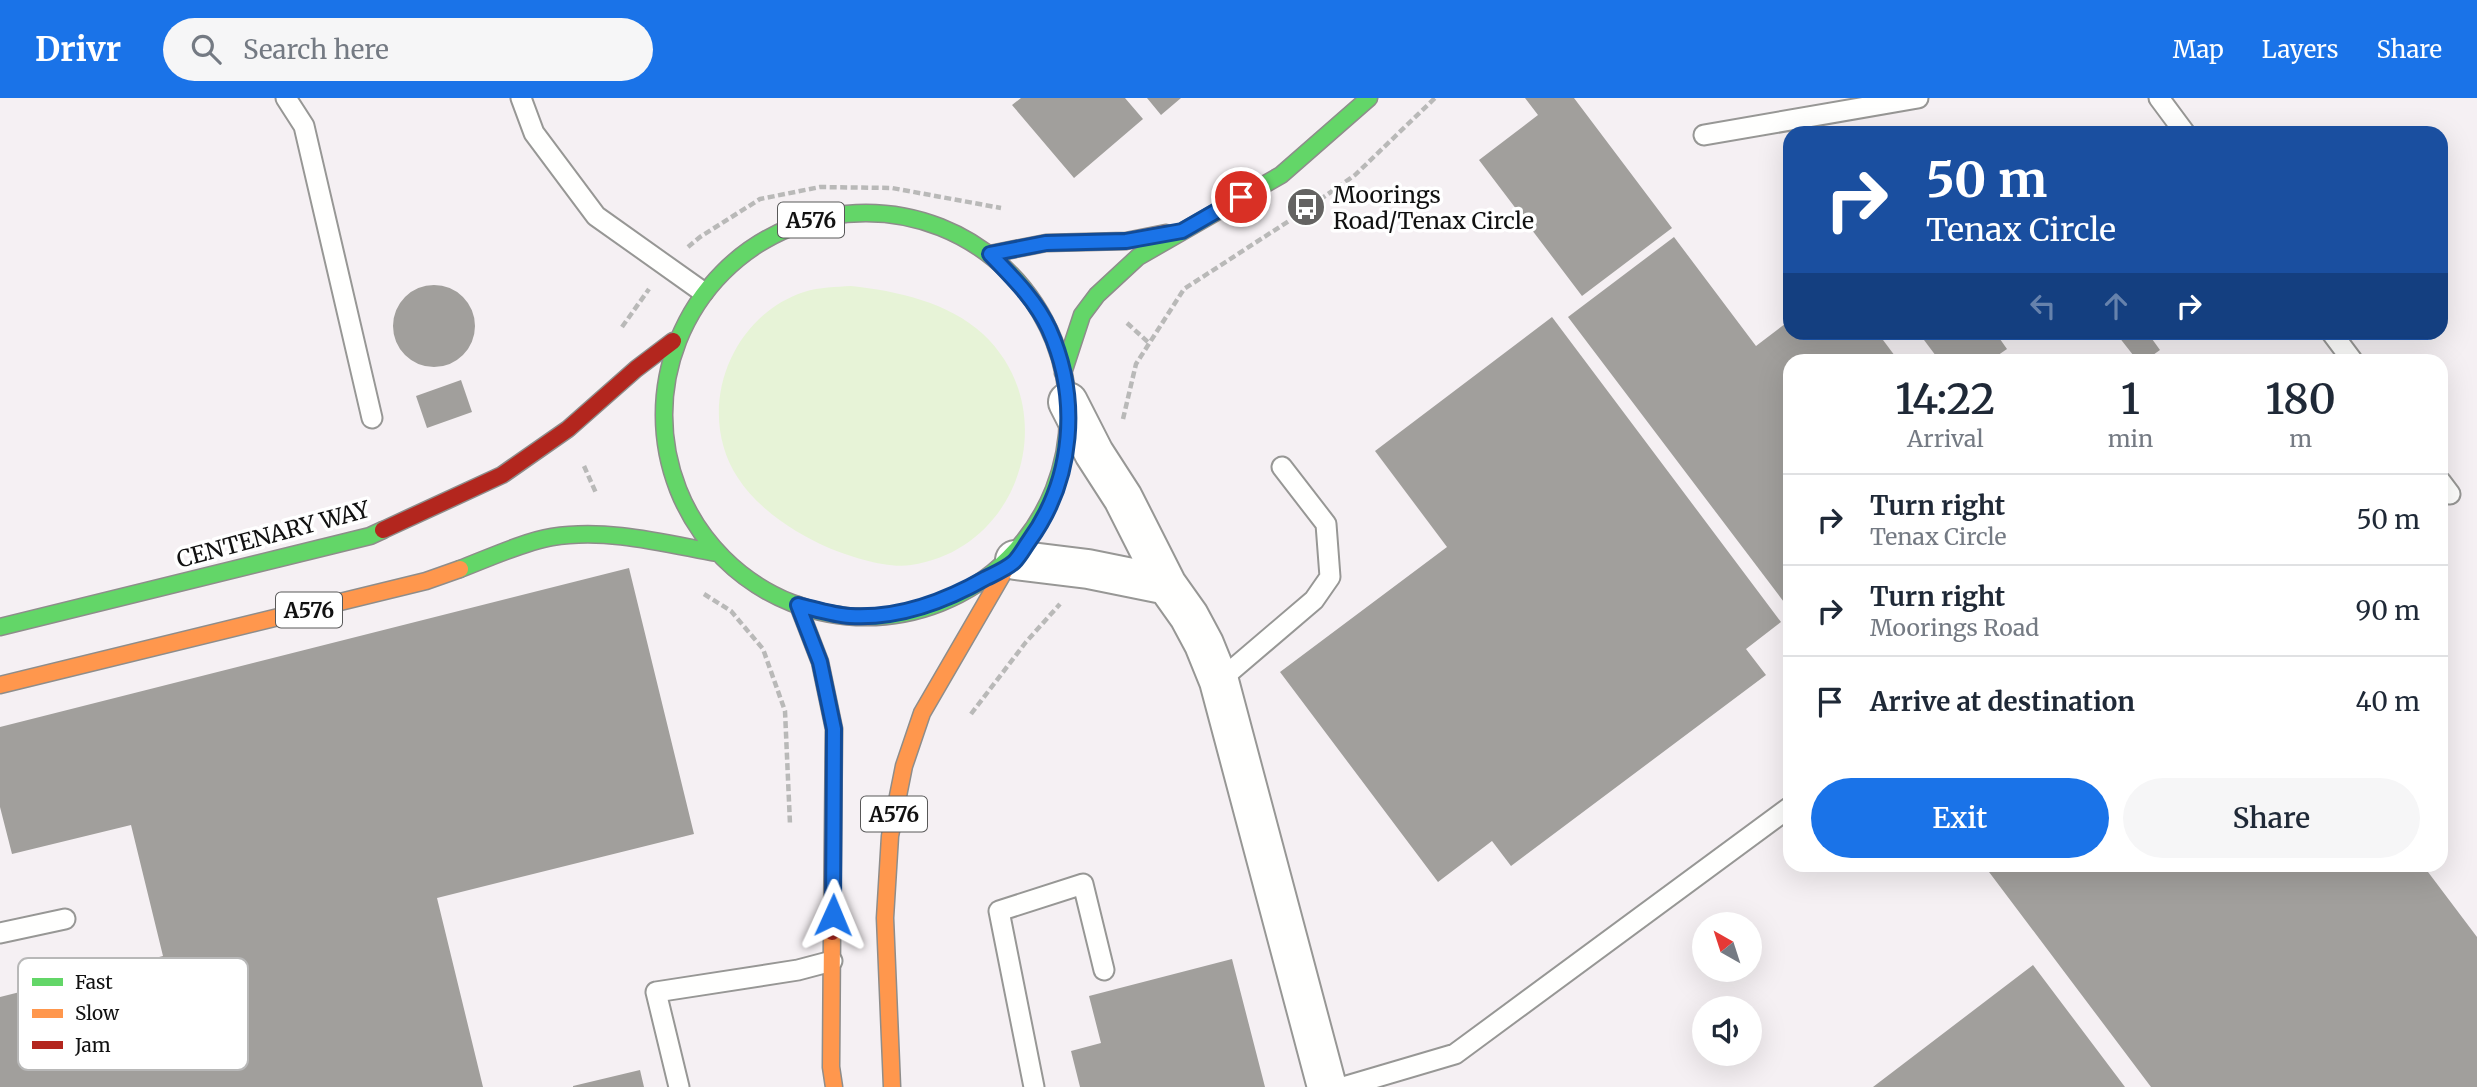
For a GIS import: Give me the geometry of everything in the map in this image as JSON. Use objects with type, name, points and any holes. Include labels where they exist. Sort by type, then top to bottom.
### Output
[{"type":"main road","points":[[1066,388],[1082,315],[1097,295],[1138,257],[1281,175],[1369,98]]},
{"type":"main road","name":"A576","points":[[892,1087],[884,918],[890,836],[904,766],[922,713],[1011,564],[1042,523],[1062,477],[1070,435],[1066,388],[1049,328],[1023,288],[990,254],[933,223],[870,211],[807,220],[749,248],[703,292],[673,341],[662,426],[678,494],[717,553],[754,584],[798,605],[849,616],[901,613],[953,596],[1011,564]]},
{"type":"main road","points":[[990,254],[1046,243],[1126,241],[1182,231]]},
{"type":"main road","name":"CENTENARY WAY","points":[[0,627],[370,536],[502,475],[568,429],[636,369],[673,341]]},
{"type":"main road","name":"A576","points":[[0,685],[426,581],[549,537],[588,533],[615,535],[717,553]]},
{"type":"main road","name":"A576","points":[[798,605],[820,662],[834,729],[831,1067],[834,1087]]},
{"type":"street","points":[[1066,388],[1094,453],[1123,498],[1167,585],[1189,616],[1219,681],[1327,1087]]},
{"type":"street","points":[[1011,564],[1088,569],[1167,585]]},
{"type":"lane","points":[[286,98],[304,126],[372,418]]},
{"type":"lane","points":[[521,98],[534,133],[596,216],[703,292]]},
{"type":"lane","points":[[1704,135],[1918,98]]},
{"type":"lane","points":[[2159,98],[2180,126]]},
{"type":"lane","points":[[1219,681],[1314,600],[1330,577],[1326,524],[1282,467]]},
{"type":"lane","points":[[1343,1087],[1455,1054],[1783,812]]},
{"type":"lane","points":[[1034,1087],[999,911],[1083,884],[1104,970]]},
{"type":"lane","points":[[0,933],[65,919]]},
{"type":"lane","points":[[679,1087],[656,992],[798,971],[832,961]]},
{"type":"path","points":[[1122,426],[1136,364],[1184,289],[1355,175],[1435,98]]},
{"type":"path","points":[[587,473],[597,496]]},
{"type":"path","points":[[700,592],[731,611],[763,649],[785,711],[791,836]]},
{"type":"path","points":[[966,720],[1026,642],[1067,597]]},
{"type":"shaded area","points":[[0,98],[2477,98],[2477,1087],[0,1087]]},
{"type":"green space","points":[[851,286],[921,300],[969,323],[983,334],[1008,365],[1021,400],[1025,436],[1019,472],[1003,505],[980,533],[949,554],[911,565],[881,564],[859,558],[829,548],[803,535],[756,500],[738,478],[725,452],[719,424],[720,396],[727,369],[739,344],[756,322],[778,304],[810,290]]},
{"type":"building","points":[[1021,98],[1125,98],[1143,119],[1074,178],[1012,105]]},
{"type":"building","points":[[1147,98],[1181,98],[1161,115]]},
{"type":"building","points":[[1525,98],[1574,98],[1672,228],[1582,296],[1479,160],[1538,115]]},
{"type":"building","points":[[1674,237],[1756,346],[1783,325],[1783,340],[1883,340],[1894,354],[1783,354],[1783,601],[1568,317]]},
{"type":"building","points":[[434,285],[450,288],[463,297],[472,310],[475,326],[472,342],[463,355],[450,364],[434,367],[418,364],[405,355],[396,342],[393,326],[396,310],[405,297],[418,288]]},
{"type":"building","points":[[1552,317],[1781,622],[1746,649],[1766,675],[1511,866],[1492,841],[1438,882],[1280,672],[1447,547],[1375,451]]},
{"type":"building","points":[[1924,340],[2001,340],[2007,349],[2000,354],[1934,354]]},
{"type":"building","points":[[2121,340],[2153,340],[2160,350],[2154,354],[2132,354]]},
{"type":"building","points":[[461,380],[472,412],[427,428],[416,396]]},
{"type":"building","points":[[629,568],[694,834],[437,898],[483,1087],[0,1087],[0,997],[18,992],[18,1070],[248,1070],[248,958],[155,958],[163,956],[131,825],[12,854],[0,807],[0,727]]},
{"type":"building","points":[[1989,872],[2428,872],[2477,937],[2477,1087],[2151,1087]]},
{"type":"building","points":[[1232,959],[1265,1087],[1080,1087],[1071,1051],[1101,1043],[1089,996]]},
{"type":"building","points":[[2033,965],[2125,1087],[1873,1087]]},
{"type":"building","points":[[640,1070],[644,1087],[573,1087],[573,1086]]},
{"type":"traffic: fast","points":[[1063,373],[1082,315],[1097,295],[1138,257],[1281,175],[1369,98]]},
{"type":"traffic: fast","points":[[866,213],[905,217],[943,228],[978,247],[1009,272],[1034,303],[1053,338],[1064,376],[1068,415],[1064,454],[1053,492],[1034,527],[1009,558],[978,583],[943,602],[905,613],[866,617],[827,613],[789,602],[754,583],[723,558],[698,527],[679,492],[668,454],[664,415],[668,376],[679,338],[698,303],[723,272],[754,247],[789,228],[827,217],[866,213]]},
{"type":"traffic: fast","points":[[0,627],[370,536],[383,530]]},
{"type":"traffic: fast","points":[[460,569],[530,542],[573,535],[614,535],[717,553]]},
{"type":"traffic: slow","points":[[0,685],[426,581],[460,569]]},
{"type":"traffic: slow","points":[[892,1087],[885,918],[890,836],[904,766],[922,713],[1005,570]]},
{"type":"traffic: slow","points":[[832,932],[831,1067],[834,1087]]},
{"type":"traffic: jam","points":[[990,254],[1046,243],[1126,241],[1166,233]]},
{"type":"traffic: jam","points":[[383,530],[502,475],[568,429],[636,369],[673,341]]},
{"type":"traffic: jam","points":[[798,605],[820,662],[834,729],[832,932]]},
{"type":"place","name":"Moorings Road/Tenax Circle","points":[[1306,207]]},
{"type":"route","points":[[833,915],[834,729],[820,662],[798,605],[849,616],[901,613],[953,596],[1015,561],[1042,523],[1062,477],[1070,435],[1068,402],[1063,373],[1049,328],[1023,288],[990,254],[1046,243],[1126,241],[1182,231],[1241,197]]}]
